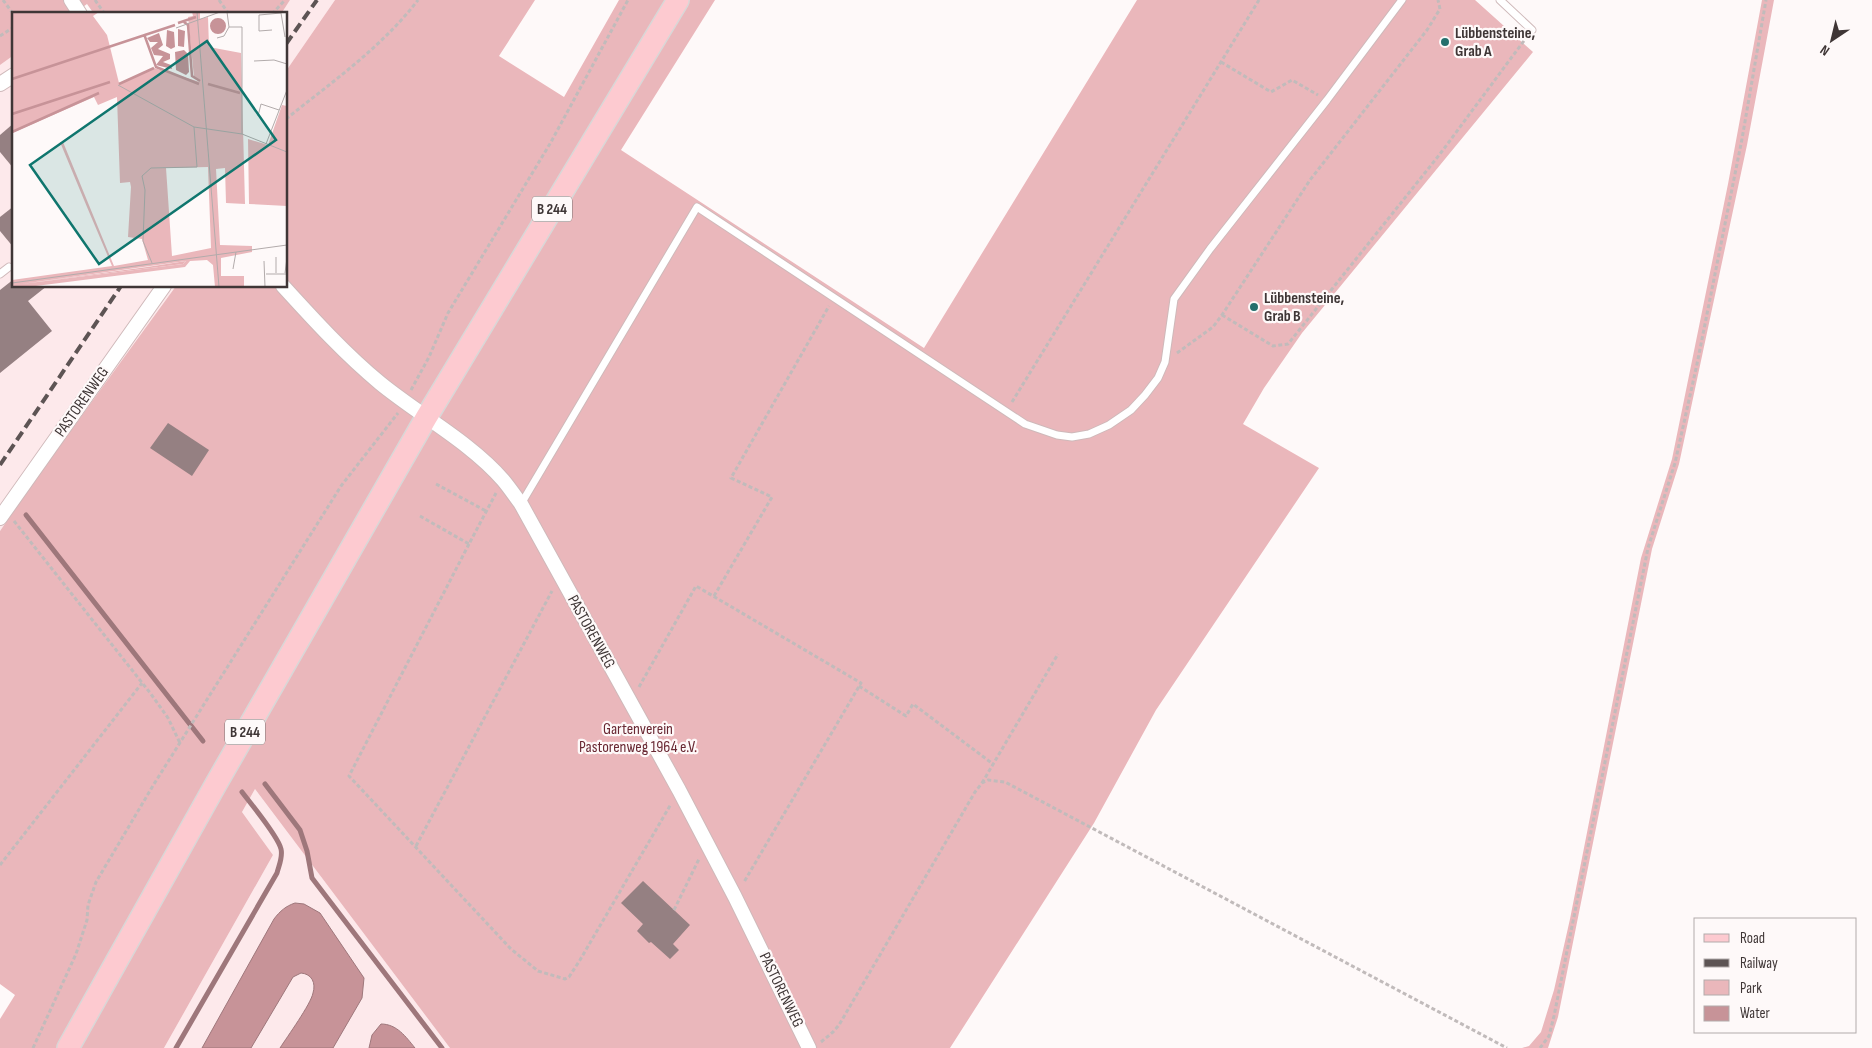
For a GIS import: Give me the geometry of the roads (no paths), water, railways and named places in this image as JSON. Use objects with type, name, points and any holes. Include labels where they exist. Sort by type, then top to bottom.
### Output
[{"type":"main road","name":"B 244","points":[[68,1048],[216,784],[426,418],[678,0]]},
{"type":"street","points":[[71,0],[79,12]]},
{"type":"street","points":[[0,84],[12,76]]},
{"type":"street","name":"PASTORENWEG","points":[[3,514],[163,288]]},
{"type":"street","name":"PASTORENWEG","points":[[285,288],[365,370],[426,418],[458,439],[503,480],[521,504],[678,790],[814,1046]]},
{"type":"lane","points":[[521,504],[697,207],[1025,424],[1042,431],[1072,437],[1089,434],[1109,425],[1131,410],[1158,378],[1165,362],[1174,299],[1210,249],[1327,100],[1402,0]]},
{"type":"lane","points":[[1500,0],[1532,30]]},
{"type":"lane","points":[[0,274],[9,267]]},
{"type":"water","points":[[295,903],[304,904],[320,913],[364,978],[362,998],[333,1048],[280,1048],[304,1012],[313,993],[314,986],[312,980],[308,975],[301,973],[293,977],[251,1048],[202,1048],[274,919],[283,909]]},
{"type":"water","points":[[381,1024],[392,1026],[405,1036],[415,1048],[369,1048],[372,1035]]},
{"type":"waterway","points":[[26,515],[203,741]]},
{"type":"waterway","points":[[265,784],[300,830],[307,851],[312,878],[442,1048]]},
{"type":"waterway","points":[[176,1048],[277,873],[281,852],[279,843],[270,828],[242,792]]},
{"type":"railway","points":[[288,41],[317,0]]},
{"type":"railway","points":[[0,465],[120,288]]},
{"type":"place","name":"Lübbensteine, Grab A","points":[[1445,42]]},
{"type":"place","name":"Lübbensteine, Grab B","points":[[1254,307]]},
{"type":"park label","name":"Gartenverein Pastorenweg 1964 e.V.","points":[[638,738]]}]
